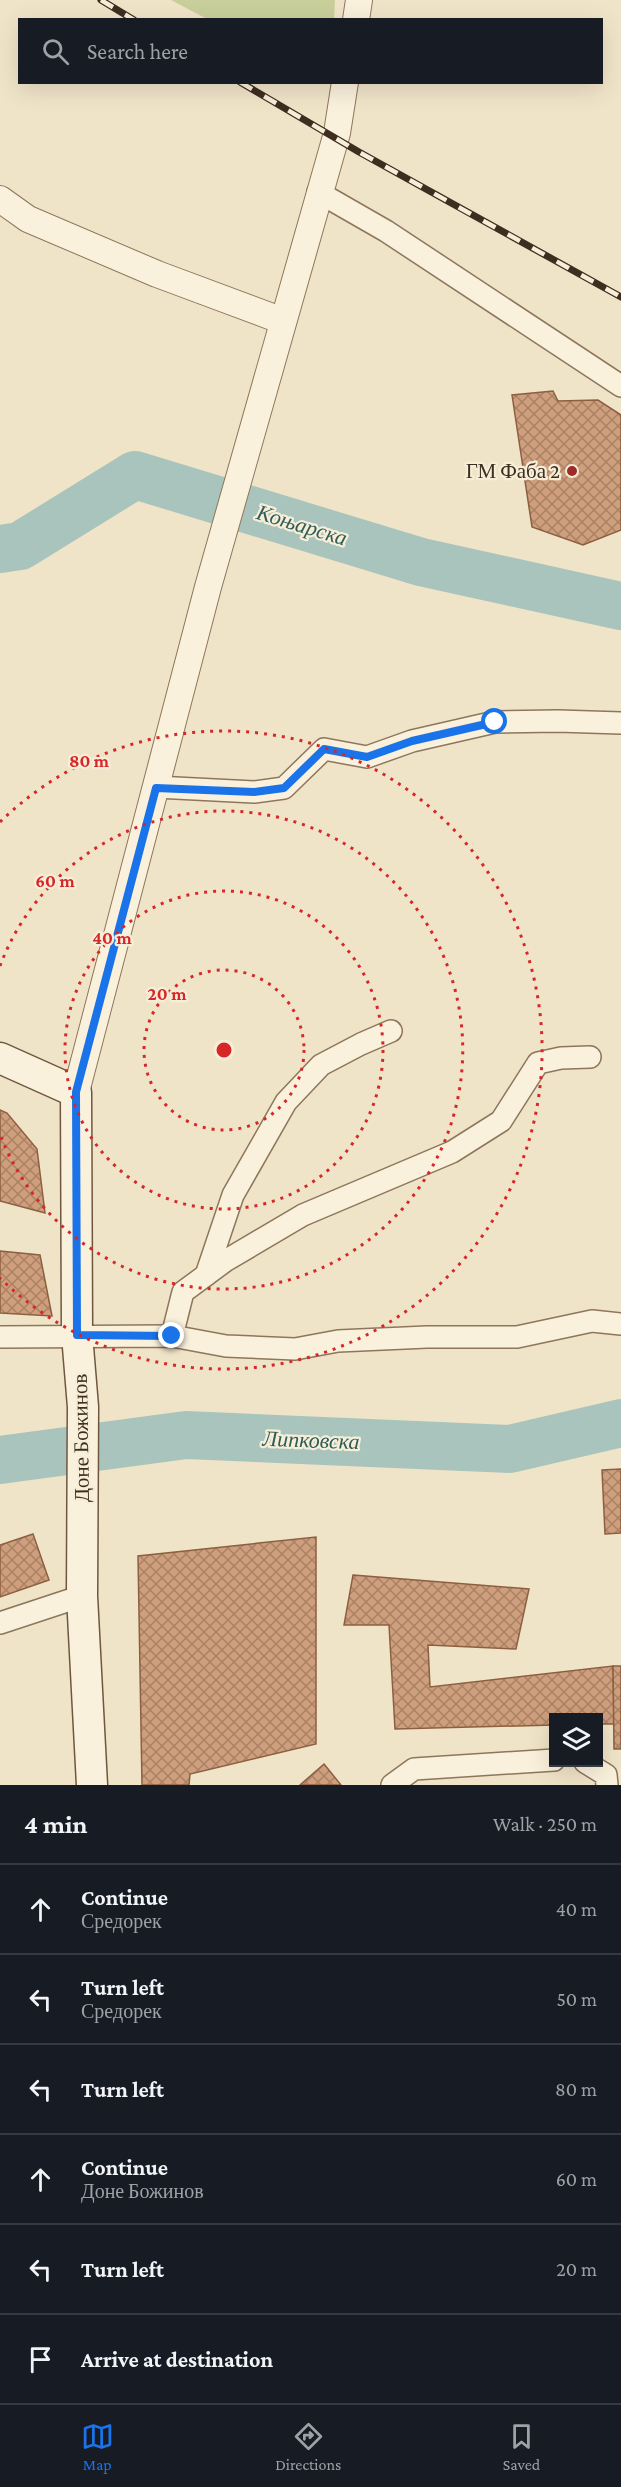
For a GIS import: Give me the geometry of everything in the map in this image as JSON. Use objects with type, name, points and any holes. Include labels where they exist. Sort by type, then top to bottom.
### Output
[{"type":"main road","points":[[0,1058],[76,1092]]},
{"type":"main road","name":"Доне Божинов","points":[[76,1092],[77,1335],[82,1407],[82,1596],[93,1785]]},
{"type":"street","points":[[356,18],[359,0]]},
{"type":"street","points":[[76,1092],[208,587],[318,192],[337,133],[345,84]]},
{"type":"street","points":[[318,192],[386,231],[621,386]]},
{"type":"street","points":[[0,199],[28,219],[157,274],[283,321]]},
{"type":"street","points":[[156,788],[254,792],[284,788],[324,749],[367,757],[412,741],[495,722],[621,723]]},
{"type":"street","points":[[206,1275],[233,1195],[286,1102],[321,1065],[391,1031]]},
{"type":"street","points":[[172,1336],[183,1292],[225,1261],[303,1215],[452,1152],[501,1122],[538,1063],[561,1058],[590,1058]]},
{"type":"street","points":[[0,1337],[172,1336],[226,1346],[295,1349],[338,1341],[428,1336],[517,1337],[592,1321],[621,1324]]},
{"type":"street","points":[[0,1623],[82,1596]]},
{"type":"street","points":[[392,1785],[414,1769],[549,1760]]},
{"type":"street","points":[[593,1767],[606,1775],[607,1785]]},
{"type":"green space","points":[[171,0],[335,0],[334,18],[205,18]]},
{"type":"building","name":"ГМ Фаба 2","points":[[553,391],[558,401],[598,400],[621,415],[621,530],[583,545],[532,527],[512,395]]},
{"type":"building","points":[[0,1110],[7,1113],[37,1149],[45,1213],[0,1201]]},
{"type":"building","points":[[0,1251],[40,1255],[52,1316],[0,1313]]},
{"type":"building","points":[[621,1469],[621,1533],[605,1534],[602,1470]]},
{"type":"building","points":[[33,1534],[49,1580],[0,1597],[0,1545]]},
{"type":"building","points":[[316,1537],[316,1744],[190,1774],[189,1785],[142,1785],[138,1556]]},
{"type":"building","points":[[353,1575],[529,1589],[516,1649],[428,1645],[430,1687],[613,1666],[614,1724],[603,1724],[603,1713],[549,1713],[549,1725],[395,1729],[389,1625],[344,1625]]},
{"type":"building","points":[[613,1666],[621,1666],[621,1749],[614,1749]]},
{"type":"building","points":[[324,1764],[341,1785],[300,1785]]},
{"type":"waterway","name":"Коњарска","points":[[0,549],[20,546],[135,475],[421,562],[621,606]]},
{"type":"waterway","name":"Липковска","points":[[0,1460],[186,1435],[510,1449],[621,1423]]},
{"type":"railway","points":[[101,0],[131,18]]},
{"type":"railway","points":[[243,84],[359,152],[621,297]]},
{"type":"place","name":"ГМ Фаба 2","points":[[572,471]]},
{"type":"route","points":[[172,1336],[77,1335],[76,1092],[156,788],[254,792],[284,788],[324,749],[367,757],[412,741],[495,722]]}]
